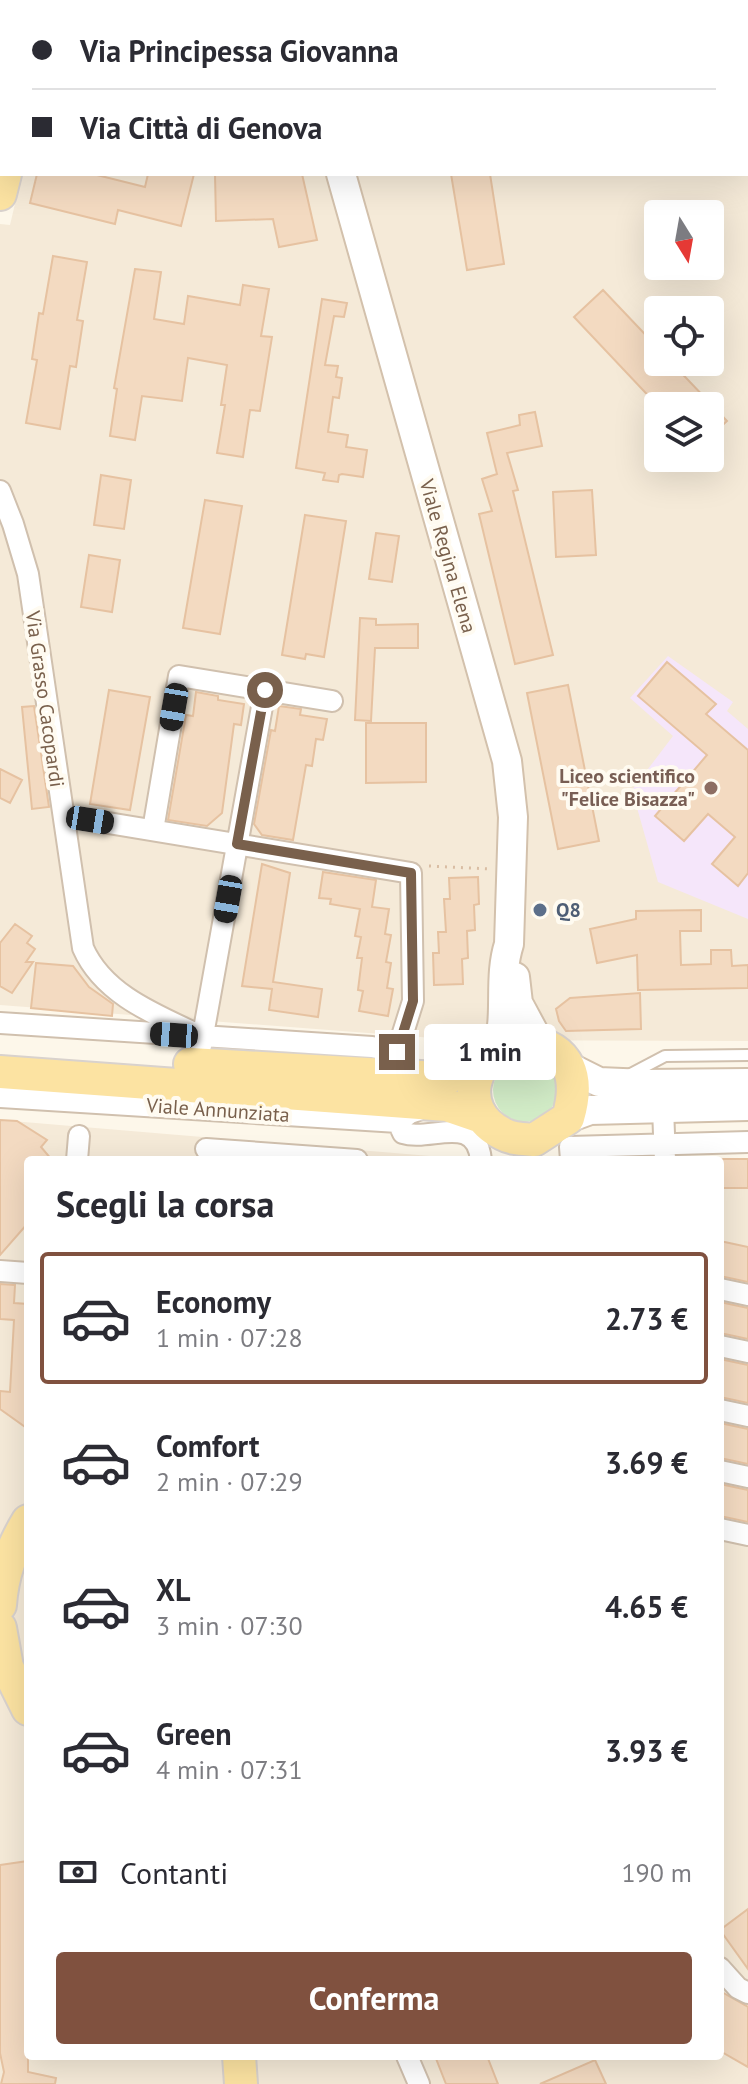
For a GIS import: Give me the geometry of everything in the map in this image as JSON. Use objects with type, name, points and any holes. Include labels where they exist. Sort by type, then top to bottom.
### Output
[{"type":"main road","name":"Viale Regina Elena","points":[[342,176],[507,761],[513,817],[509,944]]},
{"type":"main road","points":[[509,944],[514,959],[518,1003],[539,1042]]},
{"type":"main road","points":[[494,1156],[487,1122],[474,1095],[503,1025],[504,959],[509,944]]},
{"type":"main road","points":[[488,1059],[525,1040],[551,1048],[569,1067],[599,1082],[748,1083]]},
{"type":"main road","name":"Viale Annunziata","points":[[0,1051],[198,1062],[429,1091],[487,1122]]},
{"type":"main road","name":"Viale Annunziata","points":[[429,1091],[488,1059]]},
{"type":"main road","name":"Viale Annunziata","points":[[0,1072],[68,1088],[198,1062]]},
{"type":"main road","points":[[569,1067],[574,1093],[570,1142]]},
{"type":"main road","points":[[487,1122],[524,1150],[570,1142],[590,1110],[748,1106]]},
{"type":"main road","points":[[0,1605],[4,1574],[24,1527]]},
{"type":"main road","points":[[0,1628],[7,1667],[24,1701]]},
{"type":"main road","points":[[239,2060],[241,2084]]},
{"type":"street","name":"Via Grasso Cacopardi","points":[[0,491],[28,574],[83,948],[95,970],[112,986],[152,1012],[198,1062]]},
{"type":"street","points":[[153,830],[179,676],[332,701]]},
{"type":"street","points":[[198,1062],[265,690]]},
{"type":"street","points":[[90,820],[411,873],[413,1001],[397,1052],[429,1091]]},
{"type":"street","name":"Viale Annunziata","points":[[0,1023],[198,1062],[372,1047],[397,1052]]},
{"type":"street","name":"Viale Annunziata","points":[[0,1097],[68,1088],[398,1122],[429,1091]]},
{"type":"street","points":[[663,1108],[665,1153]]},
{"type":"street","points":[[398,1122],[403,1133],[411,1136],[440,1131],[465,1134],[476,1143],[480,1156]]},
{"type":"street","points":[[77,1156],[79,1136]]},
{"type":"street","points":[[570,1142],[665,1153],[748,1142]]},
{"type":"street","points":[[206,1149],[302,1156]]},
{"type":"street","points":[[724,1290],[748,1295]]},
{"type":"street","points":[[724,1347],[748,1352]]},
{"type":"street","points":[[724,1411],[748,1416]]},
{"type":"street","points":[[724,1472],[748,1477]]},
{"type":"street","points":[[724,1530],[748,1535]]},
{"type":"street","points":[[724,1972],[738,1988],[748,1993]]},
{"type":"street","points":[[409,2060],[419,2084]]},
{"type":"lane","points":[[614,1083],[665,1056],[748,1055]]},
{"type":"path","points":[[411,873],[431,865],[511,870]]},
{"type":"shaded area","points":[[22,176],[748,176],[748,1041],[459,1040],[0,1005],[0,224],[10,225]]},
{"type":"shaded area","points":[[668,656],[733,702],[727,711],[748,729],[748,919],[658,882],[632,790],[673,736],[630,698]]},
{"type":"shaded area","points":[[0,1120],[430,1156],[24,1156],[24,2060],[724,2060],[724,1163],[748,1162],[748,2084],[0,2084]]},
{"type":"green space","points":[[525,1058],[548,1067],[557,1090],[548,1113],[525,1122],[502,1113],[493,1090],[502,1067]]},
{"type":"building","points":[[37,176],[101,176],[145,187],[148,176],[194,176],[181,226],[118,210],[115,224],[30,203]]},
{"type":"building","points":[[215,176],[302,176],[317,240],[279,247],[273,219],[216,221]]},
{"type":"building","points":[[451,176],[490,176],[504,264],[467,270]]},
{"type":"building","points":[[53,256],[87,262],[77,320],[83,321],[76,367],[70,366],[60,429],[26,423],[37,360],[32,359],[39,313],[43,314]]},
{"type":"building","points":[[135,269],[161,272],[154,319],[184,324],[188,296],[240,305],[243,285],[269,289],[261,336],[272,337],[260,411],[250,410],[243,457],[217,453],[225,405],[221,405],[227,365],[188,358],[182,401],[142,396],[135,440],[110,436],[117,389],[114,388]]},
{"type":"building","points":[[603,290],[644,333],[644,376],[684,376],[699,392],[645,392],[574,317]]},
{"type":"building","points":[[322,299],[347,303],[344,317],[334,316],[325,365],[338,366],[336,377],[342,378],[339,398],[333,397],[328,432],[348,435],[346,447],[367,450],[363,477],[342,474],[338,482],[323,480],[325,473],[296,468]]},
{"type":"building","points":[[535,412],[542,446],[507,453],[518,490],[513,491],[553,655],[515,664],[479,514],[492,511],[482,479],[497,474],[487,433],[520,425],[519,415]]},
{"type":"building","points":[[101,475],[131,480],[124,529],[94,525]]},
{"type":"building","points":[[592,490],[596,555],[556,557],[553,492]]},
{"type":"building","points":[[205,500],[242,506],[220,634],[183,628]]},
{"type":"building","points":[[305,515],[346,521],[324,657],[306,654],[305,659],[282,655]]},
{"type":"building","points":[[376,533],[399,536],[392,582],[369,579]]},
{"type":"building","points":[[89,555],[120,560],[112,612],[81,607]]},
{"type":"building","points":[[360,618],[376,619],[376,625],[418,624],[418,648],[375,648],[371,721],[355,720]]},
{"type":"building","points":[[667,662],[716,704],[706,714],[748,750],[748,873],[738,886],[712,864],[735,837],[708,814],[684,841],[655,816],[707,755],[638,696]]},
{"type":"building","points":[[568,685],[599,841],[558,849],[527,693]]},
{"type":"building","points":[[109,690],[150,697],[130,810],[90,804]]},
{"type":"building","points":[[196,692],[218,696],[218,700],[244,704],[241,725],[234,724],[222,813],[207,826],[168,820],[186,715],[193,716]]},
{"type":"building","points":[[34,706],[49,807],[32,809],[22,707]]},
{"type":"building","points":[[279,706],[301,709],[300,715],[327,719],[323,740],[316,739],[312,766],[306,765],[293,840],[262,835],[254,824],[271,730],[275,731]]},
{"type":"building","points":[[366,723],[426,723],[426,782],[366,783]]},
{"type":"building","points":[[0,769],[22,780],[10,803],[0,798]]},
{"type":"building","points":[[262,864],[290,873],[273,982],[322,989],[318,1017],[269,1010],[272,989],[242,986]]},
{"type":"building","points":[[323,872],[376,880],[372,907],[389,909],[385,934],[391,935],[386,962],[391,963],[387,988],[393,989],[388,1016],[359,1011],[363,991],[358,990],[362,958],[357,958],[361,937],[355,936],[360,909],[330,904],[331,899],[319,898]]},
{"type":"building","points":[[478,877],[479,904],[474,905],[475,930],[467,931],[468,958],[462,959],[463,984],[434,985],[433,953],[439,953],[438,932],[446,932],[444,899],[450,899],[449,878]]},
{"type":"building","points":[[701,910],[701,931],[680,931],[681,965],[711,964],[711,950],[731,950],[732,966],[748,965],[748,988],[638,990],[637,955],[597,963],[590,929],[636,919],[636,911]]},
{"type":"building","points":[[15,924],[32,936],[27,943],[35,949],[26,962],[33,962],[12,993],[0,986],[0,943]]},
{"type":"building","points":[[36,963],[73,966],[89,987],[113,1004],[112,1016],[31,1008]]},
{"type":"building","points":[[640,993],[641,1029],[566,1031],[559,1021],[556,1009],[570,998]]},
{"type":"building","points":[[0,1120],[17,1121],[47,1140],[41,1147],[49,1156],[24,1156],[24,1228],[0,1255]]},
{"type":"building","points":[[724,1159],[748,1159],[748,1188],[724,1188]]},
{"type":"building","points":[[724,1242],[748,1247],[748,1282],[724,1277]]},
{"type":"building","points":[[0,1284],[15,1285],[14,1303],[24,1304],[24,1426],[0,1409],[0,1391],[10,1392],[14,1320],[0,1319]]},
{"type":"building","points":[[724,1303],[748,1308],[748,1339],[724,1334]]},
{"type":"building","points":[[724,1360],[748,1365],[748,1403],[724,1398]]},
{"type":"building","points":[[724,1424],[748,1429],[748,1464],[724,1459]]},
{"type":"building","points":[[724,1485],[748,1490],[748,1522],[724,1517]]},
{"type":"building","points":[[24,1862],[24,2060],[28,2060],[28,2072],[56,2078],[55,2084],[1,2084],[4,2072],[0,2053],[0,1865]]},
{"type":"building","points":[[748,1909],[748,1969],[724,1936],[724,1927]]},
{"type":"building","points":[[724,1993],[748,2007],[748,2067],[724,2053]]},
{"type":"building","points":[[437,2060],[489,2060],[498,2084],[446,2084]]},
{"type":"building","points":[[595,2060],[606,2084],[540,2084]]},
{"type":"place","name":"Liceo scientifico \"Felice Bisazza\"","points":[[711,788]]},
{"type":"place","name":"Q8","points":[[540,910]]},
{"type":"route","points":[[265,690],[237,844],[411,873],[413,1001],[397,1052]]}]
